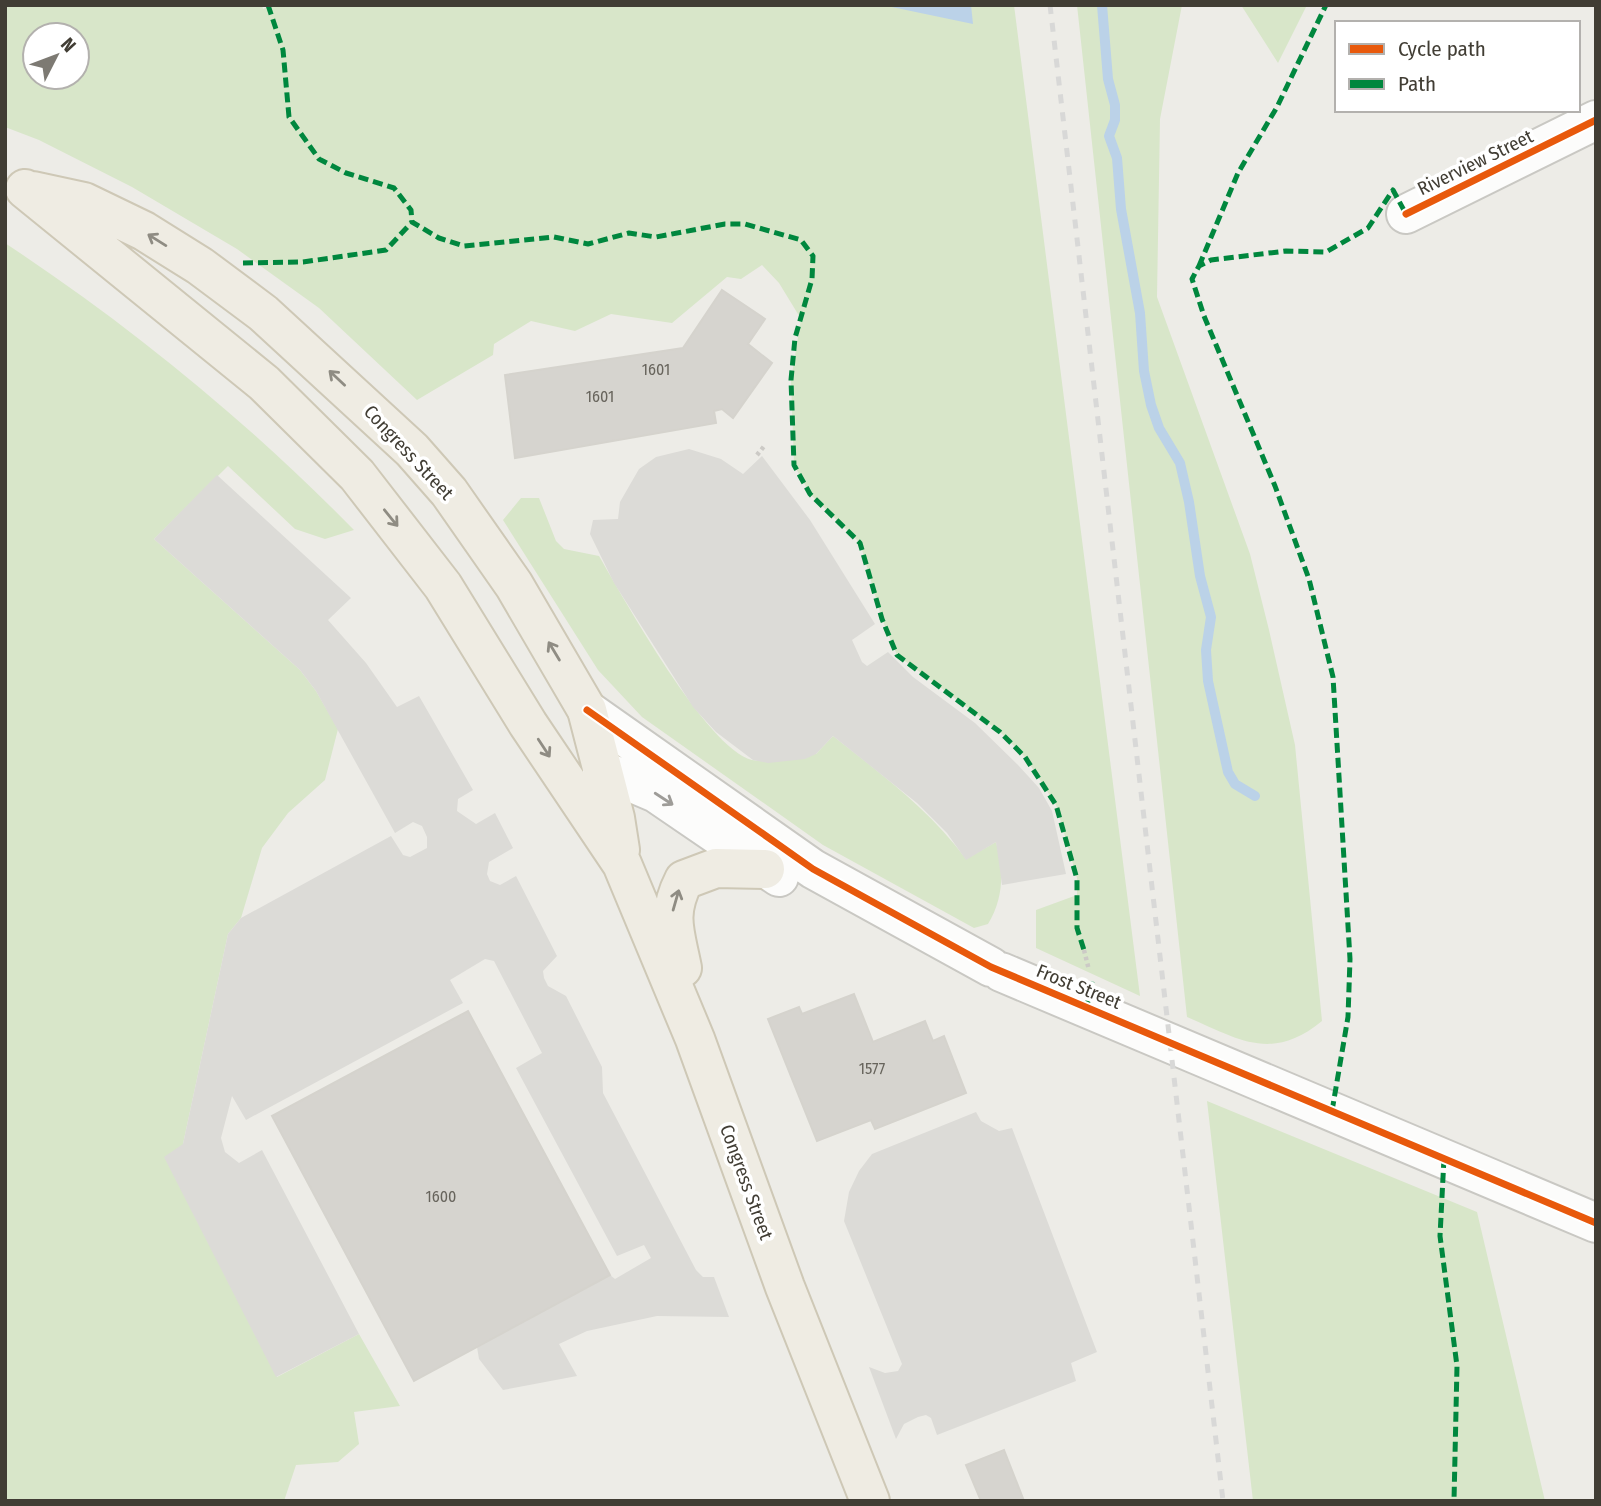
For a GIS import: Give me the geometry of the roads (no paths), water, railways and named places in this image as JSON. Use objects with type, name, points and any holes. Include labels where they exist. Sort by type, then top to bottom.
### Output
[{"type":"main road","name":"Congress Street","points":[[15,185],[127,271],[264,383],[357,475],[443,586],[528,724],[622,864],[695,1039],[785,1287],[870,1501]]},
{"type":"main road","name":"Congress Street","points":[[15,185],[84,202],[144,231],[246,299],[332,373],[412,450],[449,492],[514,585],[587,710],[615,818],[622,864]]},
{"type":"main road","points":[[127,271],[259,355],[319,404],[371,457],[417,508],[457,565],[549,712],[602,769]]},
{"type":"main road","points":[[695,1039],[672,920],[673,901],[684,880],[694,874],[716,868],[765,869]]},
{"type":"street","name":"Riverview Street","points":[[1406,214],[1596,120]]},
{"type":"street","name":"Frost Street","points":[[587,710],[813,869],[996,969],[1596,1223]]},
{"type":"street","name":"Frost Street","points":[[602,769],[656,793],[765,869],[908,945],[996,969]]},
{"type":"water","points":[[971,5],[973,24],[887,6]]},
{"type":"waterway","points":[[1102,5],[1108,79],[1115,105],[1115,120],[1109,136],[1117,158],[1121,209],[1140,313],[1144,371],[1151,405],[1159,428],[1180,463],[1189,502],[1200,576],[1211,617],[1206,650],[1208,681],[1228,772],[1235,784],[1255,796]]},
{"type":"railway","points":[[1050,5],[1223,1501]]}]
